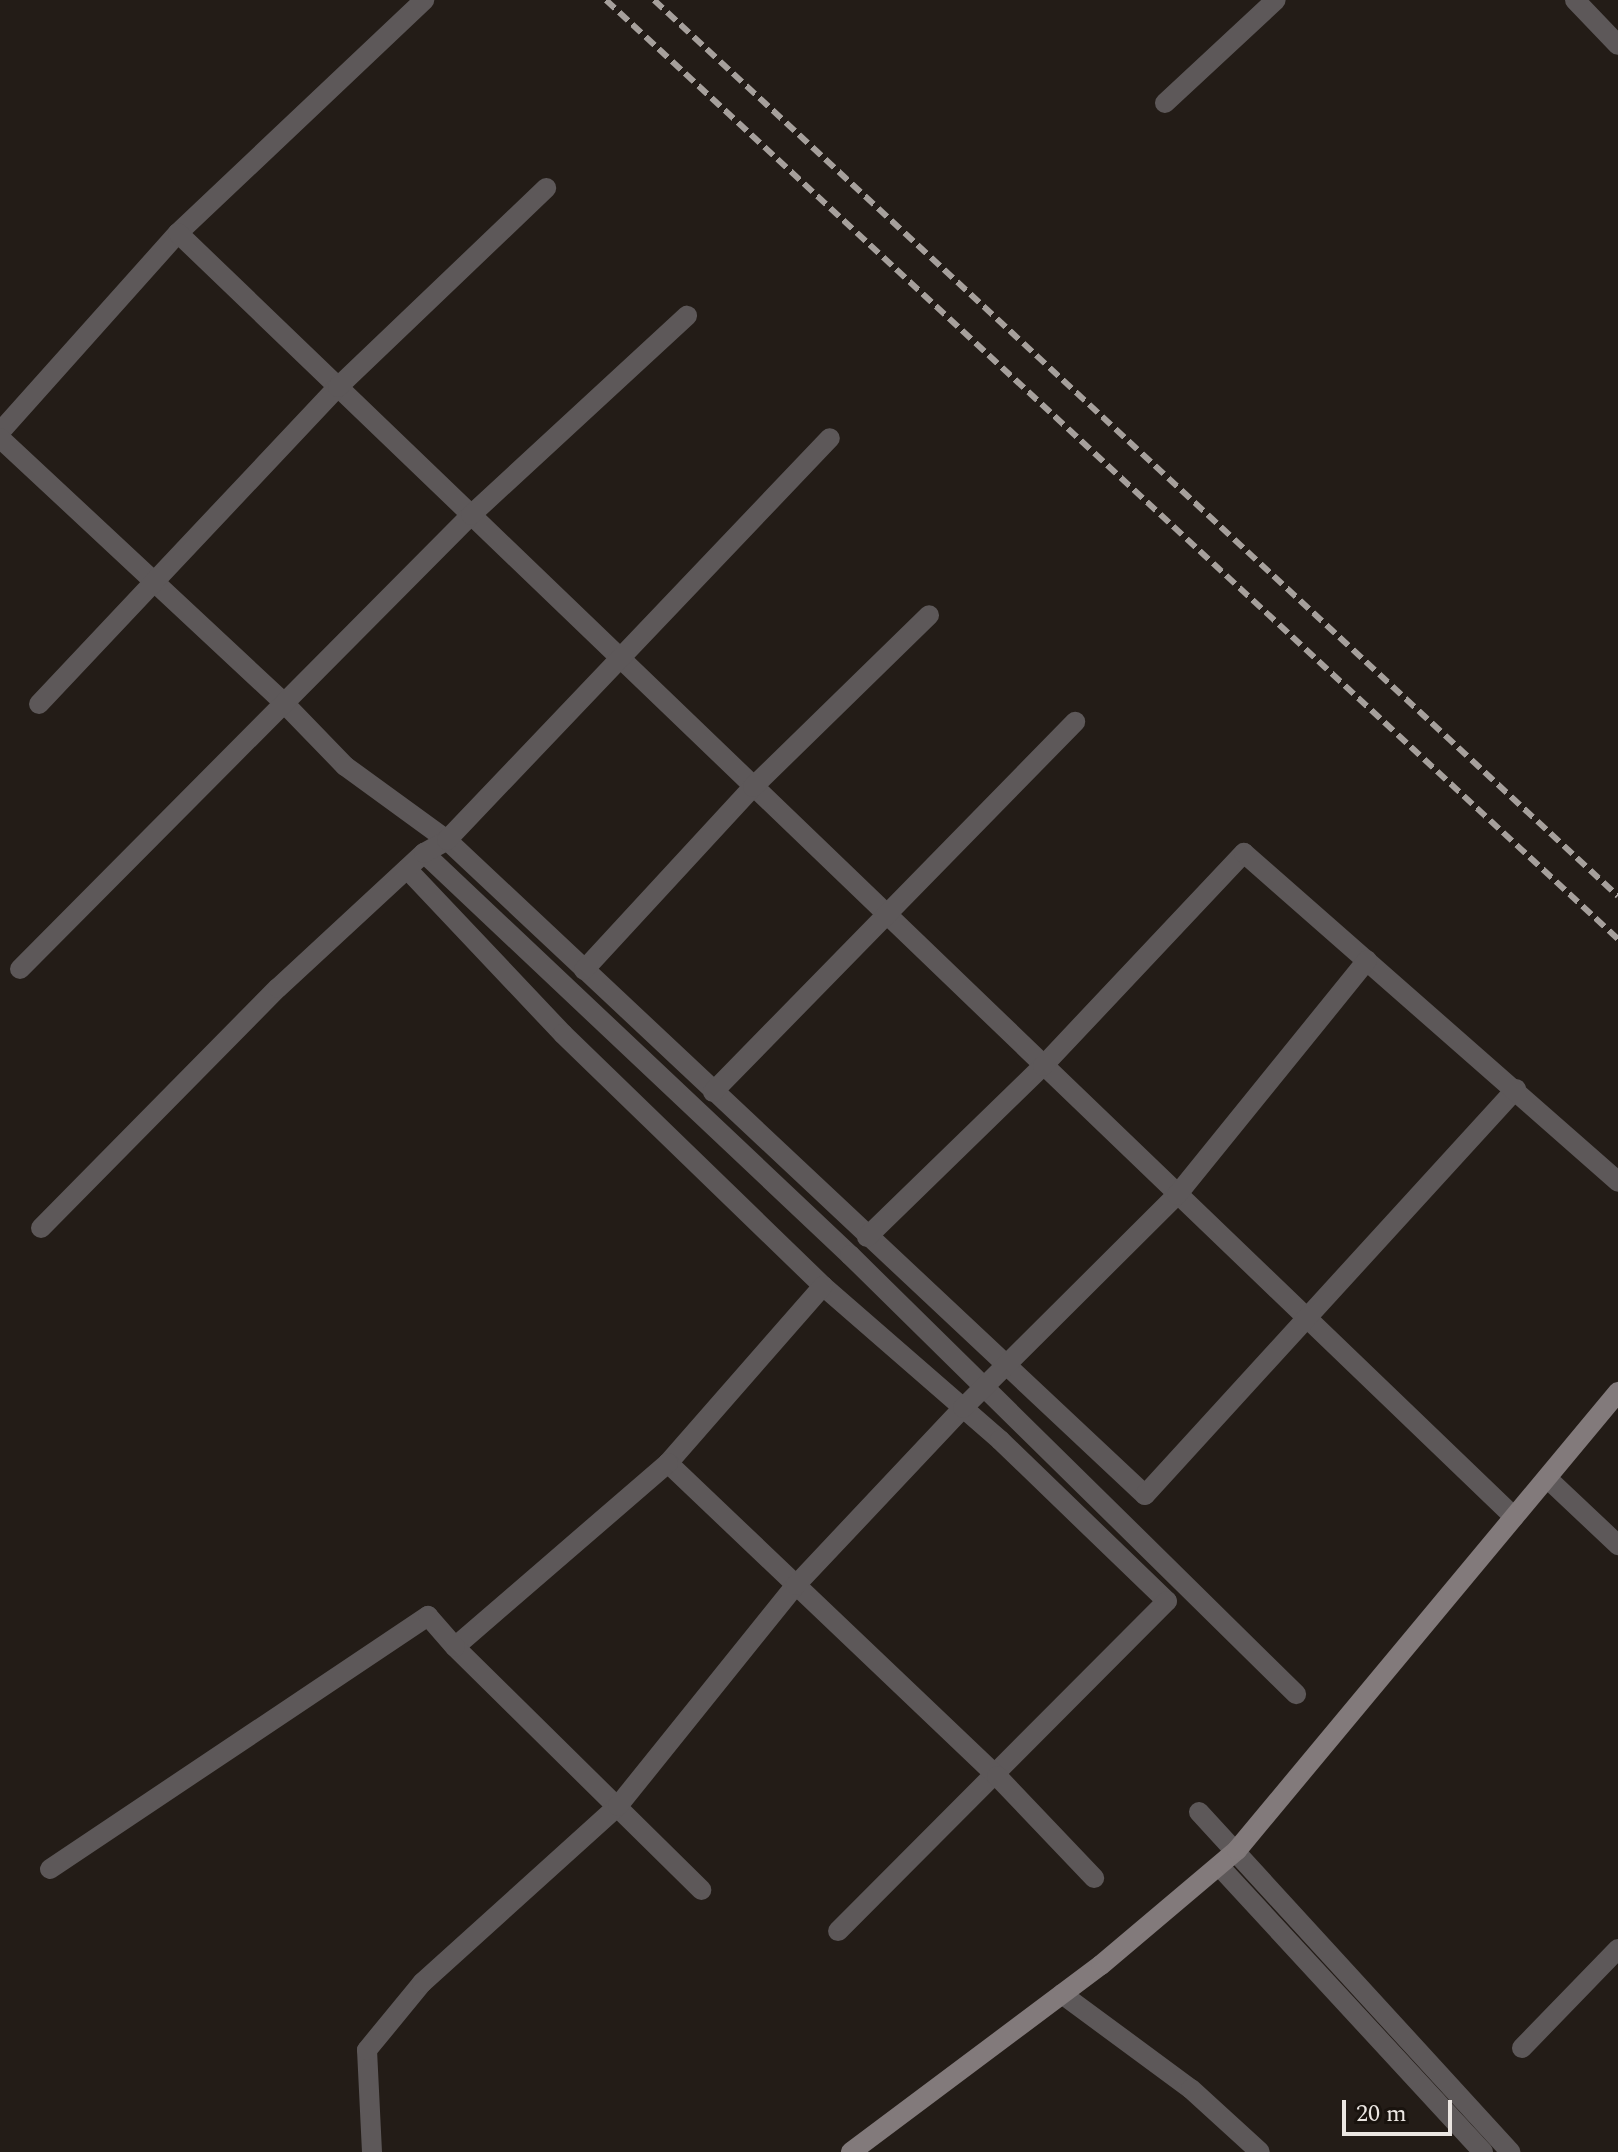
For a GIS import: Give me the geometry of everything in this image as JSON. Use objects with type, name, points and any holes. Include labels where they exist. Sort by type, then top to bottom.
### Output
[{"type":"street","points":[[0,432],[178,233],[424,0]]},
{"type":"street","points":[[1165,103],[1276,0]]},
{"type":"street","points":[[1575,0],[1618,45]]},
{"type":"street","points":[[39,704],[152,579],[338,387],[546,188]]},
{"type":"street","points":[[178,233],[1514,1517]]},
{"type":"street","points":[[20,969],[471,515],[687,316]]},
{"type":"street","points":[[0,438],[284,703],[345,766],[447,840],[1007,1369],[1145,1495],[1516,1089]]},
{"type":"street","points":[[41,1228],[278,988],[424,853],[447,840],[830,438]]},
{"type":"street","points":[[584,970],[753,787],[929,615]]},
{"type":"street","points":[[713,1092],[888,917],[1075,722]]},
{"type":"street","points":[[424,853],[850,1255],[1296,1694]]},
{"type":"street","points":[[867,1237],[1043,1066],[1244,853],[1516,1089],[1618,1182]]},
{"type":"street","points":[[407,869],[563,1034],[823,1286],[963,1408],[1167,1601],[997,1776],[838,1931]]},
{"type":"street","points":[[372,2152],[367,2050],[422,1983],[618,1806],[796,1585],[963,1408],[1007,1369],[1177,1195],[1367,960]]},
{"type":"street","points":[[455,1647],[668,1463],[823,1286]]},
{"type":"street","points":[[851,2152],[1062,1994],[1220,1867],[1618,1392]]},
{"type":"street","points":[[668,1463],[997,1776],[1094,1878]]},
{"type":"street","points":[[1547,1478],[1618,1545]]},
{"type":"street","points":[[50,1869],[428,1616],[455,1647],[701,1890]]},
{"type":"street","points":[[1199,1812],[1511,2152]]},
{"type":"street","points":[[1220,1867],[1483,2152]]},
{"type":"street","points":[[1522,2048],[1618,1949]]},
{"type":"street","points":[[1062,1994],[1191,2089],[1260,2152]]},
{"type":"railway","points":[[606,0],[1618,939]]},
{"type":"railway","points":[[654,0],[1618,896]]}]
